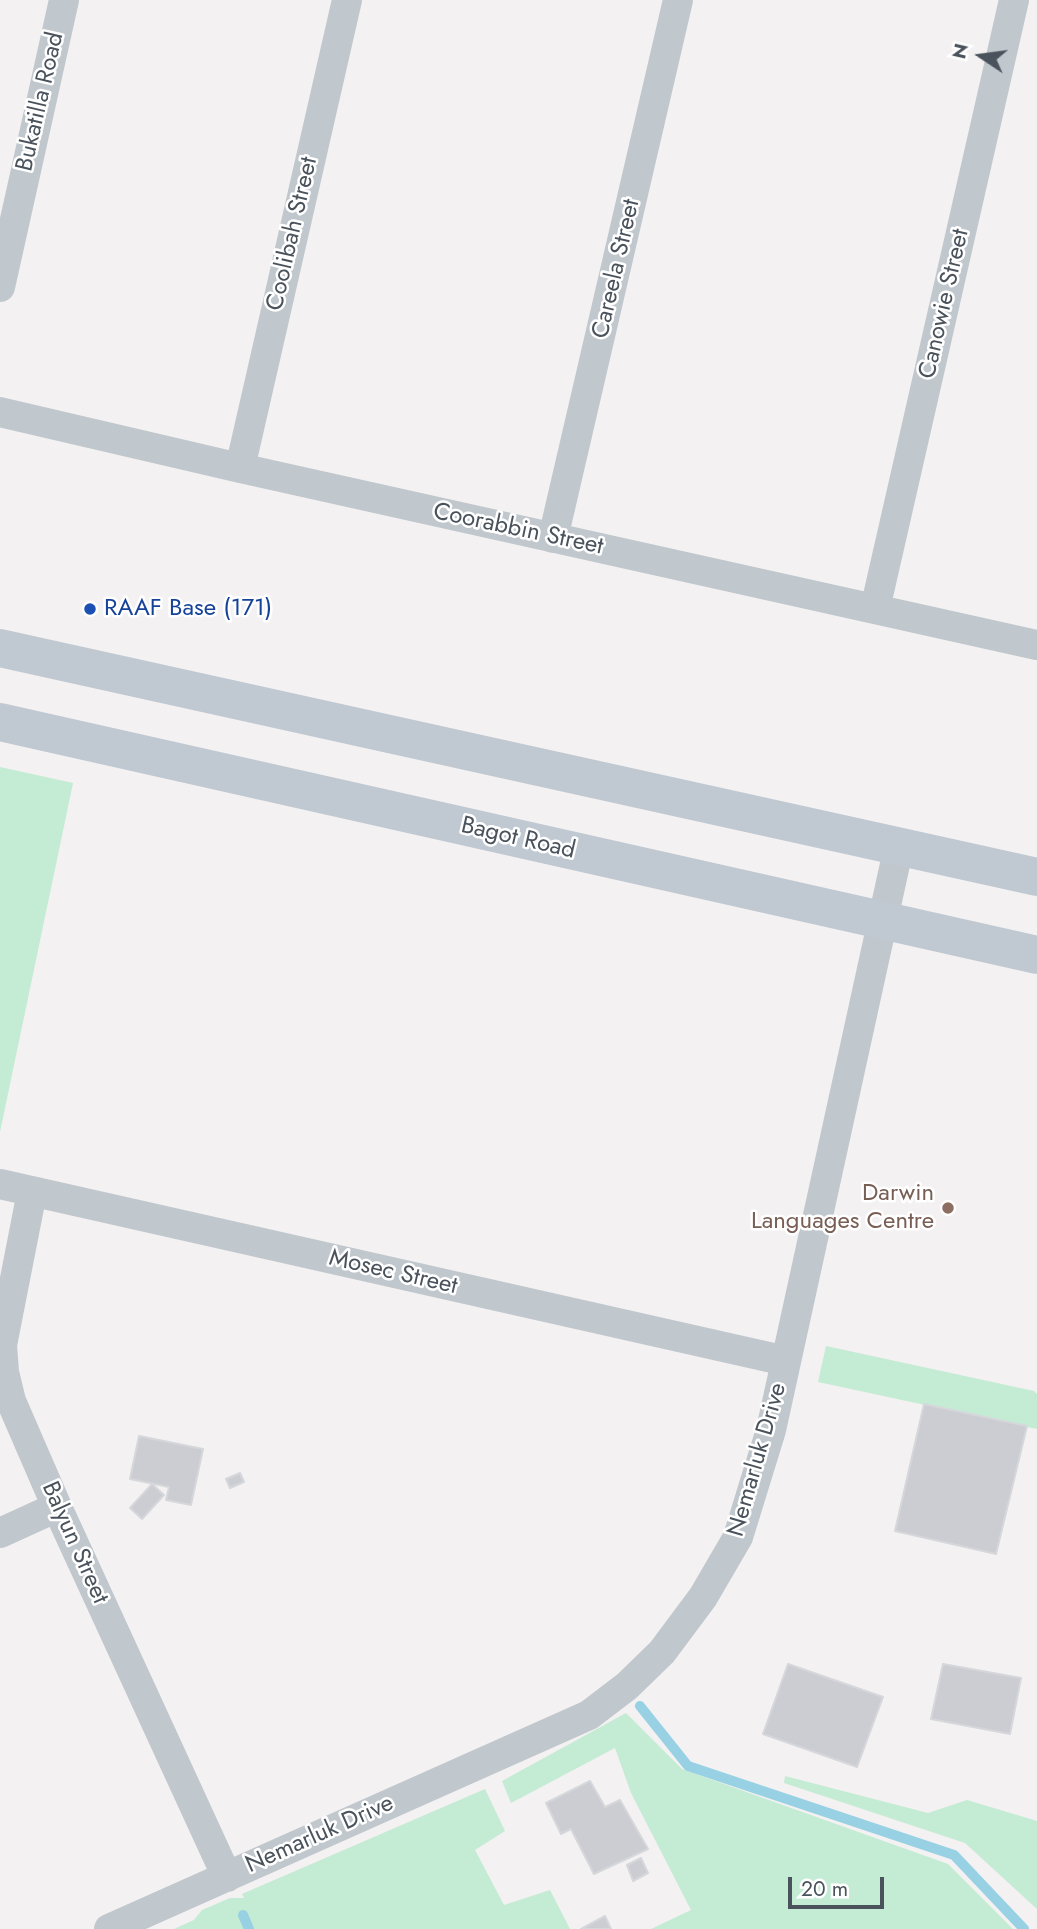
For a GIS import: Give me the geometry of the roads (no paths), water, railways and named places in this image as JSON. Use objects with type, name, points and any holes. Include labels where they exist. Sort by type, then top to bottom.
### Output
[{"type":"main road","points":[[0,648],[1037,877]]},
{"type":"main road","name":"Bagot Road","points":[[0,722],[1037,955]]},
{"type":"street","name":"Bukatilla Road","points":[[0,287],[64,0]]},
{"type":"street","name":"Coolibah Street","points":[[240,468],[346,0]]},
{"type":"street","name":"Careela Street","points":[[553,538],[678,0]]},
{"type":"street","name":"Canowie Street","points":[[875,608],[1014,0]]},
{"type":"street","name":"Coorabbin Street","points":[[0,412],[1037,645]]},
{"type":"street","name":"Nemarluk Drive","points":[[110,1929],[589,1715],[627,1686],[662,1652],[703,1597],[738,1537],[771,1430],[898,846]]},
{"type":"street","name":"Mosec Street","points":[[0,1184],[786,1361]]},
{"type":"street","name":"Balyun Street","points":[[32,1192],[2,1345],[4,1373],[11,1401],[227,1877]]},
{"type":"street","points":[[0,1533],[57,1507]]},
{"type":"waterway","points":[[640,1706],[688,1766],[954,1855],[1024,1929]]},
{"type":"waterway","points":[[243,1915],[249,1929]]},
{"type":"place","name":"RAAF Base (171)","points":[[90,609]]},
{"type":"place","name":"Darwin Languages Centre","points":[[948,1208]]}]
